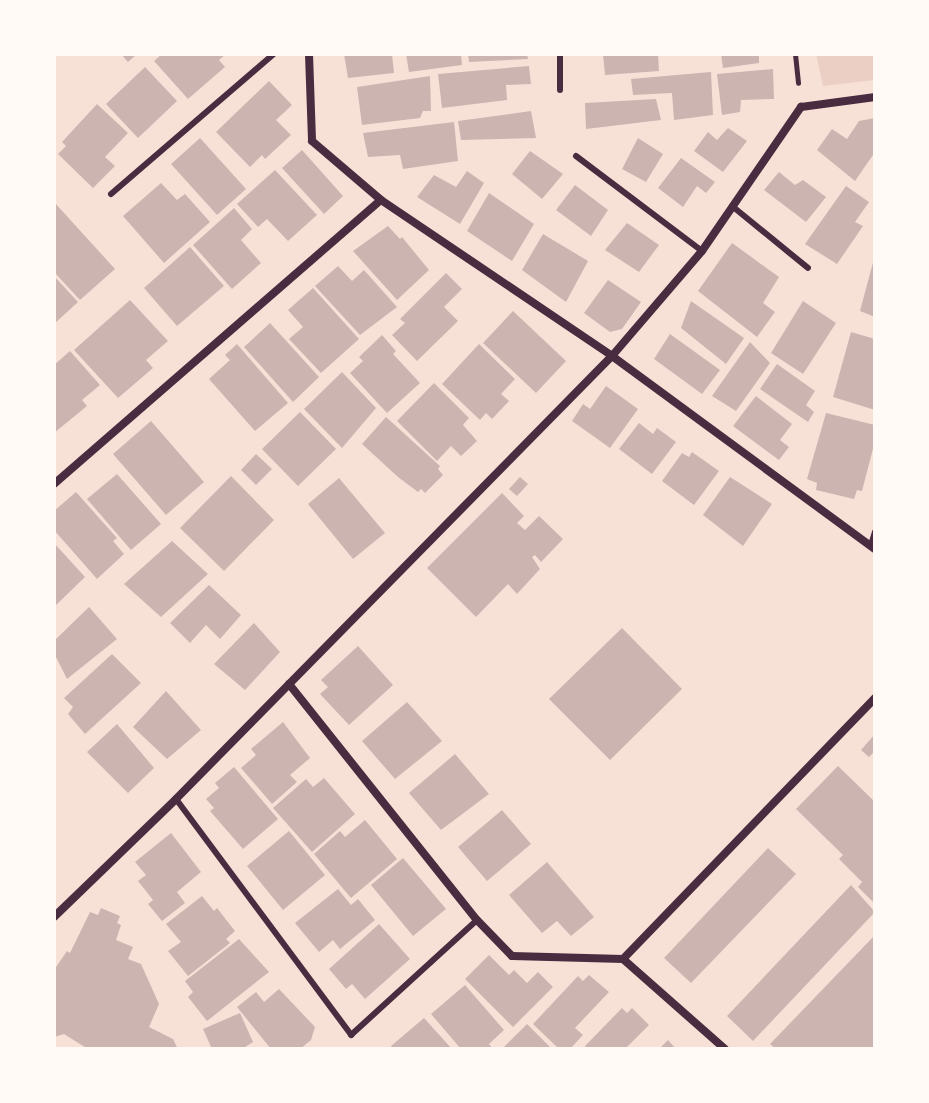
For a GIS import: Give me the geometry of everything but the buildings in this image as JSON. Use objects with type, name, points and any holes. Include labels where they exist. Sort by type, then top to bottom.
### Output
[{"type":"street","points":[[309,54],[312,141],[381,200],[612,356],[873,547]]},
{"type":"street","points":[[54,917],[116,852],[176,799],[612,356],[702,251],[801,107],[875,97]]},
{"type":"street","points":[[54,484],[381,200]]},
{"type":"street","points":[[289,684],[477,920],[512,956],[623,959],[725,1049]]},
{"type":"street","points":[[623,959],[875,698]]},
{"type":"lane","points":[[111,194],[274,54]]},
{"type":"lane","points":[[560,54],[560,90]]},
{"type":"lane","points":[[576,156],[702,251]]},
{"type":"lane","points":[[732,206],[808,268]]},
{"type":"lane","points":[[873,547],[875,532]]},
{"type":"lane","points":[[176,799],[351,1035],[477,920]]},
{"type":"shaded area","points":[[816,54],[875,54],[875,80],[823,86]]}]
